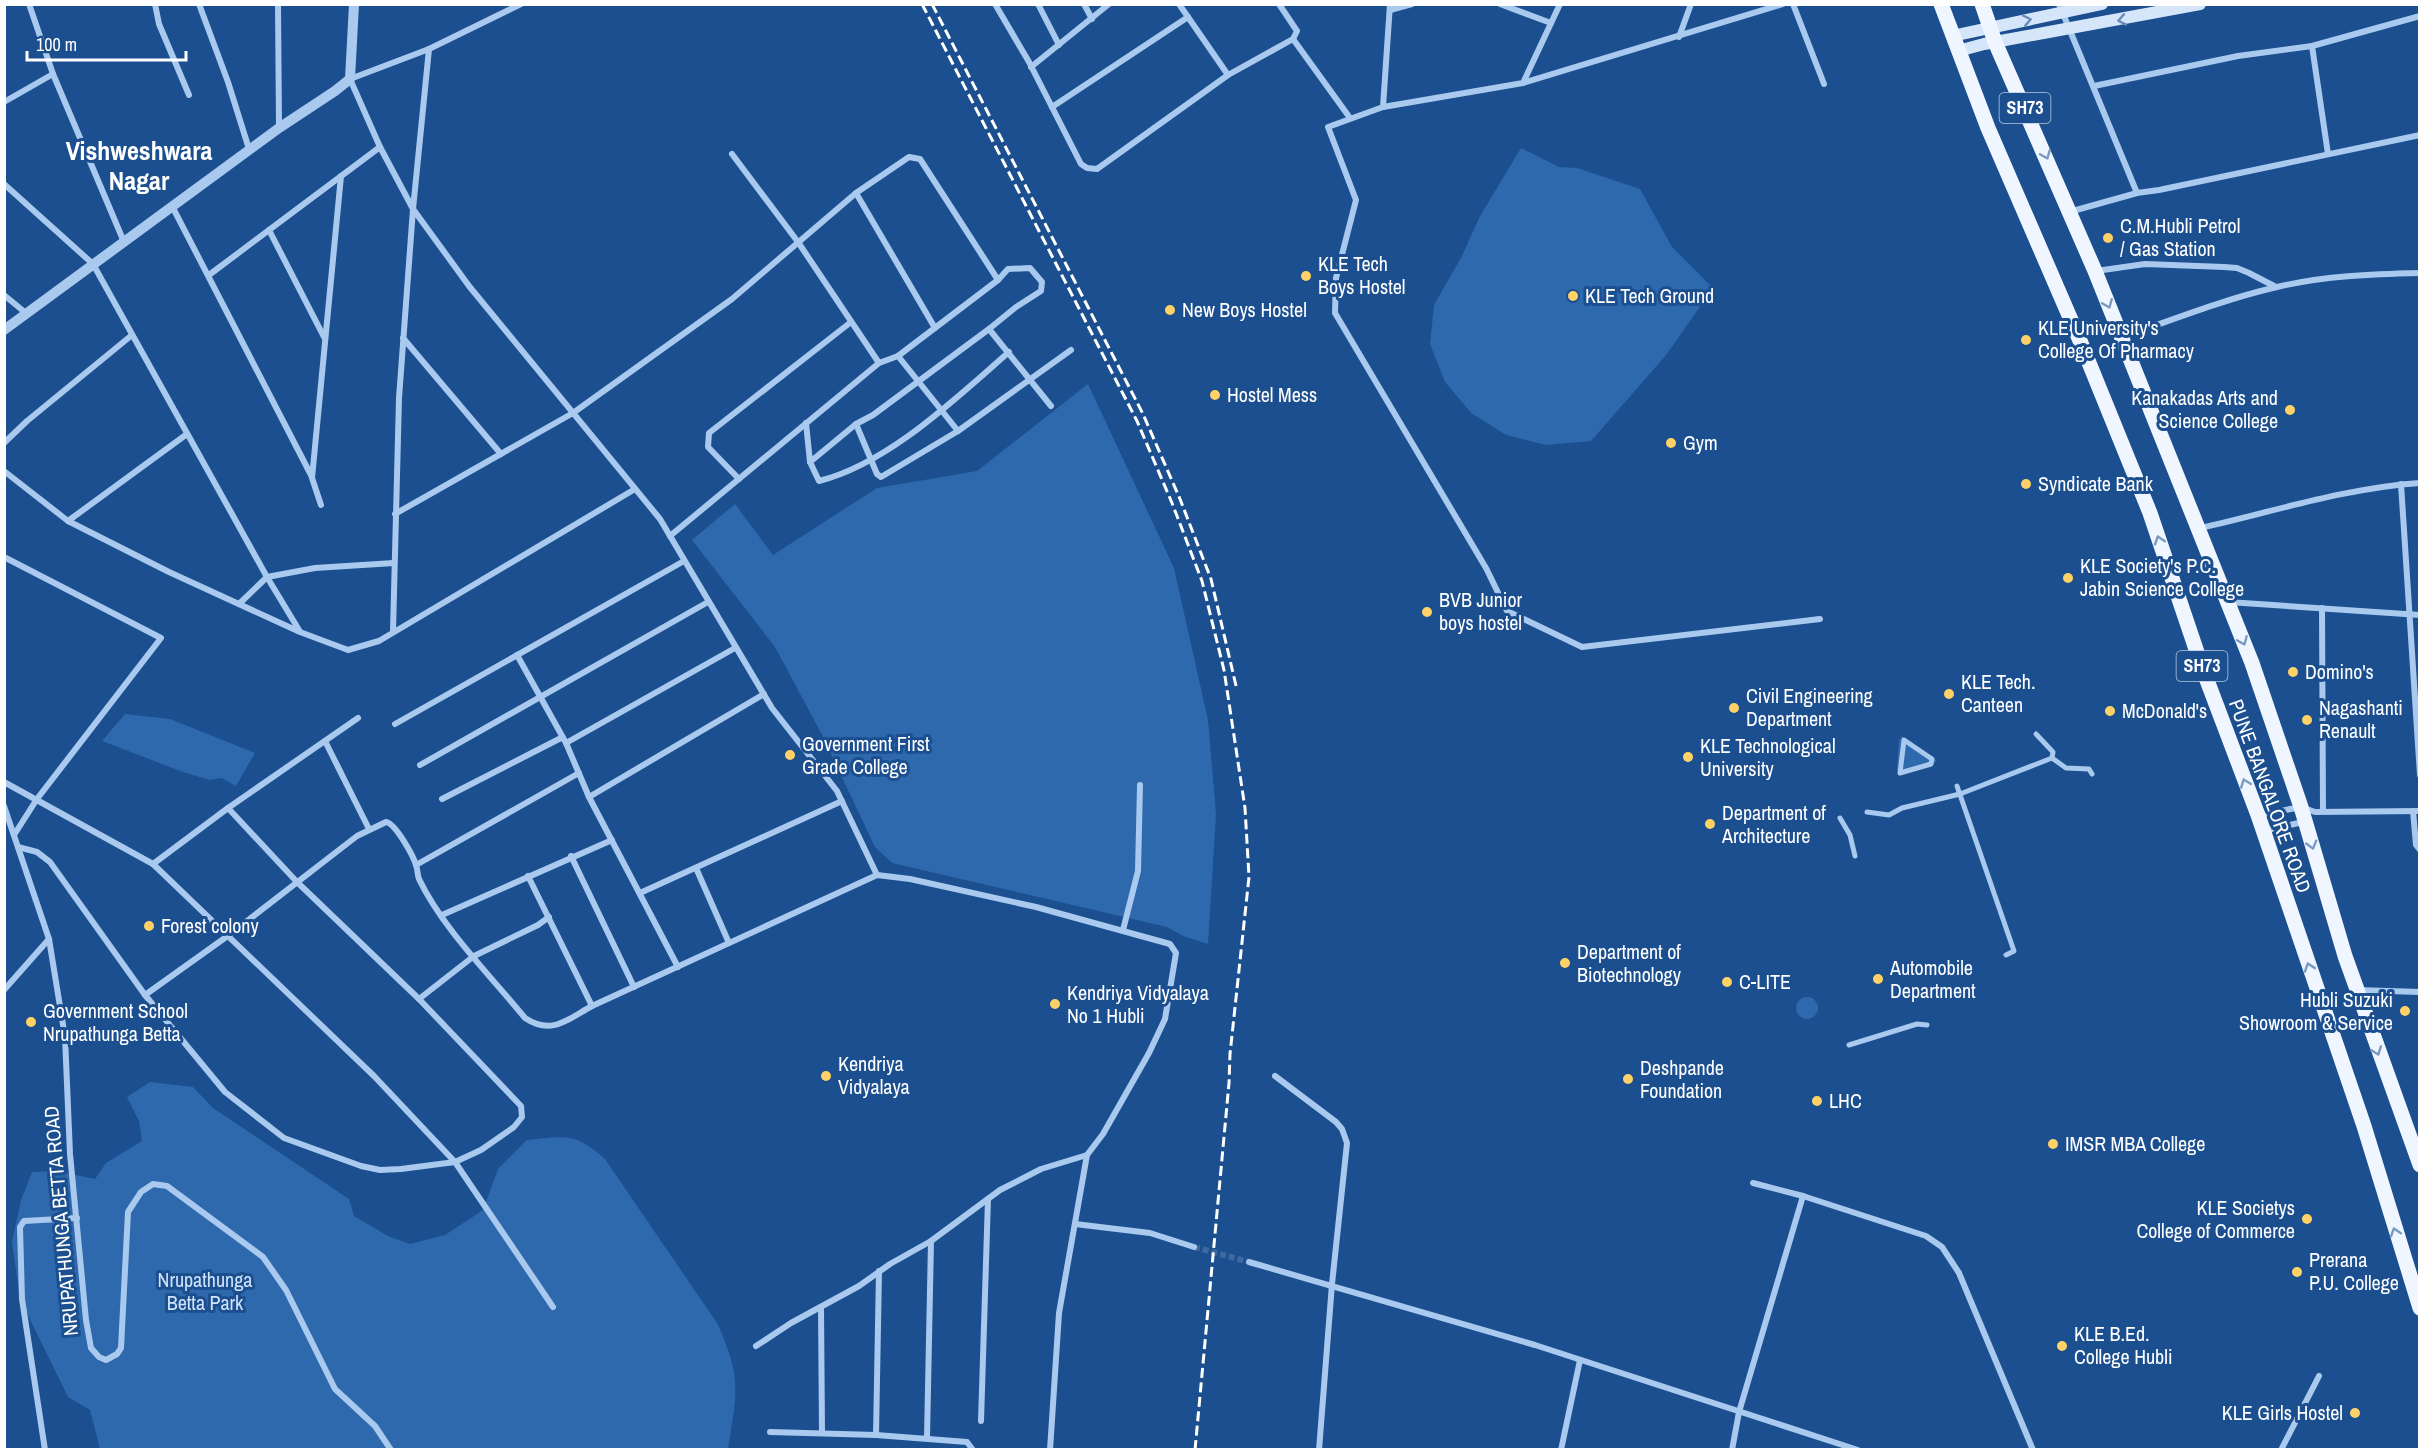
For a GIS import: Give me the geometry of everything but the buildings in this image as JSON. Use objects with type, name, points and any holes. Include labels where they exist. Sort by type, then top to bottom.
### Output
[{"type":"main road","name":"PUNE BANGALORE ROAD","points":[[1941,4],[1988,128],[2150,513],[2207,681],[2258,815],[2370,1143],[2388,1209],[2420,1308]]},
{"type":"main road","name":"PUNE BANGALORE ROAD","points":[[1982,4],[2068,212],[2095,271],[2252,663],[2307,813],[2356,990],[2414,1133],[2420,1165]]},
{"type":"main road","points":[[1958,51],[1993,34],[2060,9],[2102,4]]},
{"type":"main road","points":[[1952,36],[2069,30],[2200,4]]},
{"type":"street","points":[[29,4],[53,74],[124,242]]},
{"type":"street","points":[[155,4],[159,24],[189,94]]},
{"type":"street","points":[[199,4],[249,149]]},
{"type":"street","points":[[278,4],[279,128]]},
{"type":"street","points":[[354,4],[350,79],[380,147],[413,209],[469,285],[660,519],[764,694],[837,791],[877,875]]},
{"type":"street","points":[[4,330],[249,149],[350,79],[429,49],[521,4]]},
{"type":"street","points":[[995,4],[1032,67],[1081,164],[1087,168],[1097,169],[1228,75],[1293,39],[1297,31],[1279,4]]},
{"type":"street","points":[[1038,4],[1059,45]]},
{"type":"street","points":[[1084,4],[1092,19]]},
{"type":"street","points":[[1032,67],[1109,4]]},
{"type":"street","points":[[1179,4],[1228,75]]},
{"type":"street","points":[[1383,107],[1390,7],[1412,4]]},
{"type":"street","points":[[1500,4],[1551,22]]},
{"type":"street","points":[[1522,83],[1560,4]]},
{"type":"street","points":[[1679,37],[1691,4]]},
{"type":"street","points":[[1783,4],[1522,83],[1383,107],[1328,127],[1356,200],[1336,278],[1335,313],[1486,568],[1507,610],[1582,647],[1820,620]]},
{"type":"street","points":[[1793,4],[1824,84]]},
{"type":"street","points":[[2060,9],[2137,193]]},
{"type":"street","points":[[2094,86],[2238,56],[2312,46],[2420,16]]},
{"type":"street","points":[[1052,107],[1188,17]]},
{"type":"street","points":[[1293,39],[1350,118]]},
{"type":"street","points":[[2312,46],[2328,154]]},
{"type":"street","points":[[393,632],[395,514],[403,338],[429,49]]},
{"type":"street","points":[[4,102],[53,74]]},
{"type":"street","points":[[2068,212],[2137,193],[2420,135]]},
{"type":"street","points":[[209,275],[380,147]]},
{"type":"street","points":[[732,154],[798,242],[879,363]]},
{"type":"street","points":[[395,514],[573,413],[732,299],[856,193],[909,157],[917,157],[998,280]]},
{"type":"street","points":[[312,478],[341,176]]},
{"type":"street","points":[[4,184],[93,264],[300,632]]},
{"type":"street","points":[[856,193],[935,328]]},
{"type":"street","points":[[172,206],[312,478],[321,505]]},
{"type":"street","points":[[269,230],[325,340]]},
{"type":"street","points":[[2095,271],[2145,264],[2237,268],[2276,287]]},
{"type":"street","points":[[670,536],[879,363],[898,356],[998,280],[1008,269],[1030,268],[1038,275],[1042,289],[873,415],[856,424],[810,462]]},
{"type":"street","points":[[2122,338],[2197,311],[2276,287],[2374,274],[2420,273]]},
{"type":"street","points":[[4,295],[27,314]]},
{"type":"street","points":[[739,479],[708,447],[709,433],[851,322]]},
{"type":"street","points":[[989,329],[1051,406]]},
{"type":"street","points":[[4,443],[27,421],[132,335]]},
{"type":"street","points":[[403,338],[501,454]]},
{"type":"street","points":[[856,424],[878,476],[884,477],[958,432],[1071,350]]},
{"type":"street","points":[[806,423],[810,462],[819,481],[872,460],[941,411],[1009,352]]},
{"type":"street","points":[[898,356],[958,432]]},
{"type":"street","points":[[68,521],[187,434]]},
{"type":"street","points":[[4,471],[68,521],[169,572],[300,632],[348,650],[378,641],[635,489]]},
{"type":"street","points":[[2199,528],[2308,502],[2402,484],[2420,483]]},
{"type":"street","points":[[2402,484],[2408,616],[2420,775]]},
{"type":"street","points":[[4,558],[161,638],[36,800],[14,834]]},
{"type":"street","points":[[395,724],[684,561]]},
{"type":"street","points":[[239,604],[267,577],[315,568],[394,563]]},
{"type":"street","points":[[420,765],[540,695],[708,602]]},
{"type":"street","points":[[2227,602],[2408,616],[2420,615]]},
{"type":"street","points":[[2322,608],[2323,811]]},
{"type":"street","points":[[442,799],[563,741],[735,648]]},
{"type":"street","points":[[517,655],[540,695],[589,796],[678,967]]},
{"type":"street","points":[[589,796],[764,694]]},
{"type":"street","points":[[153,864],[228,808],[358,718]]},
{"type":"street","points":[[2036,734],[2053,752],[2052,758]]},
{"type":"street","points":[[1905,740],[1932,759],[1930,764],[1900,773],[1902,741],[1905,740]]},
{"type":"street","points":[[325,741],[369,829]]},
{"type":"street","points":[[2052,758],[2066,768],[2089,769],[2092,774]]},
{"type":"street","points":[[1867,812],[1889,815],[1902,808],[1960,794],[2052,758]]},
{"type":"street","points":[[416,865],[579,773]]},
{"type":"street","points":[[4,782],[153,864],[229,935],[374,1076],[455,1162],[553,1307]]},
{"type":"street","points":[[1123,930],[1138,871],[1140,785]]},
{"type":"street","points":[[1957,786],[2014,951],[2006,955]]},
{"type":"street","points":[[640,893],[842,801]]},
{"type":"street","name":"NRUPATHUNGA BETTA ROAD","points":[[4,806],[50,939],[65,1037],[70,1154],[86,1320],[91,1348],[105,1360],[112,1358],[121,1348],[128,1212],[141,1192],[153,1184],[167,1186],[262,1257],[286,1290],[335,1389],[375,1426],[391,1449]]},
{"type":"street","points":[[18,847],[37,852],[50,862],[145,995],[225,1092],[284,1138],[334,1158],[380,1170],[455,1162],[481,1150],[514,1127],[522,1117],[521,1106],[420,999],[297,882],[228,808]]},
{"type":"street","points":[[2258,815],[2323,811],[2416,811],[2416,845],[2420,850]]},
{"type":"street","points":[[2263,831],[2307,813]]},
{"type":"street","points":[[1840,818],[1850,835],[1855,856]]},
{"type":"street","points":[[145,995],[229,935],[357,836],[386,822],[392,824],[416,865],[418,877],[442,915],[474,956],[525,1018],[535,1024],[552,1028],[592,1006],[877,875],[910,879],[1036,907],[1173,946],[1176,953],[1173,981],[1165,1019],[1104,1134],[1087,1155],[1059,1313],[1050,1449]]},
{"type":"street","points":[[442,915],[571,856],[612,840]]},
{"type":"street","points":[[571,856],[634,987]]},
{"type":"street","points":[[696,868],[729,944]]},
{"type":"street","points":[[528,876],[592,1006]]},
{"type":"street","points":[[420,999],[474,956],[538,925],[549,917]]},
{"type":"street","points":[[4,990],[50,939]]},
{"type":"street","points":[[2356,990],[2420,992]]},
{"type":"street","points":[[1849,1045],[1917,1024],[1927,1025]]},
{"type":"street","points":[[1275,1076],[1336,1122],[1346,1137],[1347,1143],[1332,1284],[1319,1449]]},
{"type":"street","points":[[756,1346],[931,1241],[1000,1190],[1041,1169],[1087,1155]]},
{"type":"street","points":[[1754,1183],[1803,1196],[1926,1236],[1942,1247],[1959,1273],[2033,1449]]},
{"type":"street","points":[[1732,1449],[1739,1412],[1803,1196]]},
{"type":"street","points":[[981,1421],[988,1199]]},
{"type":"street","points":[[45,1449],[22,1299],[20,1227],[24,1221],[77,1218]]},
{"type":"street","points":[[1075,1224],[1150,1233],[1194,1247]]},
{"type":"street","points":[[927,1438],[931,1241]]},
{"type":"street","points":[[1249,1262],[1332,1284],[1580,1360],[1858,1449]]},
{"type":"street","points":[[876,1435],[879,1271]]},
{"type":"street","points":[[821,1307],[822,1432]]},
{"type":"street","points":[[1561,1449],[1580,1360]]},
{"type":"street","points":[[2281,1449],[2319,1376]]},
{"type":"street","points":[[770,1432],[822,1432],[927,1438],[967,1442],[973,1449]]},
{"type":"green space","name":"KLE Tech Ground","points":[[1521,148],[1559,167],[1577,168],[1640,189],[1672,247],[1713,288],[1667,354],[1591,441],[1546,445],[1506,435],[1471,413],[1445,382],[1430,344],[1434,305],[1462,256],[1480,216]]},
{"type":"green space","points":[[1088,384],[1174,568],[1208,720],[1216,814],[1208,944],[1183,936],[1167,927],[892,863],[875,847],[821,733],[775,647],[692,540],[735,504],[773,555],[877,488],[977,471]]},
{"type":"green space","points":[[125,714],[170,719],[255,753],[236,786],[222,778],[210,780],[183,772],[102,741]]},
{"type":"green space","points":[[1902,736],[1936,762],[1899,774],[1897,769],[1899,740]]},
{"type":"green space","points":[[1807,997],[1815,1000],[1818,1008],[1815,1016],[1807,1019],[1799,1016],[1796,1008],[1799,1000]]},
{"type":"green space","name":"Nrupathunga Betta Park","points":[[150,1082],[193,1087],[213,1108],[349,1199],[354,1216],[388,1236],[410,1244],[445,1235],[483,1210],[498,1169],[527,1140],[560,1137],[586,1144],[605,1159],[717,1323],[734,1372],[734,1413],[728,1449],[100,1449],[90,1410],[68,1397],[20,1299],[12,1242],[21,1200],[32,1172],[57,1171],[95,1179],[106,1163],[142,1141],[139,1121],[127,1097]]},
{"type":"tunnel","points":[[1194,1247],[1249,1262]]},
{"type":"railway","points":[[922,4],[1137,421],[1202,581],[1224,670],[1245,808],[1249,877],[1230,1054],[1195,1450]]},
{"type":"railway","points":[[932,4],[1143,414],[1180,499],[1211,579],[1237,690]]},
{"type":"place","name":"C.M.Hubli Petrol / Gas Station","points":[[2108,238]]},
{"type":"place","name":"KLE Tech Boys Hostel","points":[[1306,276]]},
{"type":"place","name":"KLE Tech Ground","points":[[1573,296]]},
{"type":"place","name":"New Boys Hostel","points":[[1170,310]]},
{"type":"place","name":"KLE University's College Of Pharmacy","points":[[2026,340]]},
{"type":"place","name":"Hostel Mess","points":[[1215,395]]},
{"type":"place","name":"Kanakadas Arts and Science College","points":[[2290,410]]},
{"type":"place","name":"Gym","points":[[1671,443]]},
{"type":"place","name":"Syndicate Bank","points":[[2026,484]]},
{"type":"place","name":"KLE Society's P.C. Jabin Science College","points":[[2068,578]]},
{"type":"place","name":"BVB Junior boys hostel","points":[[1427,612]]},
{"type":"place","name":"Domino's","points":[[2293,672]]},
{"type":"place","name":"KLE Tech. Canteen","points":[[1949,694]]},
{"type":"place","name":"Civil Engineering Department","points":[[1734,708]]},
{"type":"place","name":"McDonald's","points":[[2110,711]]},
{"type":"place","name":"Nagashanti Renault","points":[[2307,720]]},
{"type":"place","name":"Government First Grade College","points":[[790,755]]},
{"type":"place","name":"KLE Technological University","points":[[1688,757]]},
{"type":"place","name":"Department of Architecture","points":[[1710,824]]},
{"type":"place","name":"Forest colony","points":[[149,926]]},
{"type":"place","name":"Department of Biotechnology","points":[[1565,963]]},
{"type":"place","name":"Automobile Department","points":[[1878,979]]},
{"type":"place","name":"C-LITE","points":[[1727,982]]},
{"type":"place","name":"Kendriya Vidyalaya No 1 Hubli","points":[[1055,1004]]},
{"type":"place","name":"Hubli Suzuki Showroom & Service","points":[[2405,1011]]},
{"type":"place","name":"Government School Nrupathunga Betta","points":[[31,1022]]},
{"type":"place","name":"Kendriya Vidyalaya","points":[[826,1076]]},
{"type":"place","name":"Deshpande Foundation","points":[[1628,1079]]},
{"type":"place","name":"LHC","points":[[1817,1101]]},
{"type":"place","name":"IMSR MBA College","points":[[2053,1144]]},
{"type":"place","name":"KLE Societys College of Commerce","points":[[2307,1219]]},
{"type":"place","name":"Prerana P.U. College","points":[[2297,1272]]},
{"type":"place","name":"KLE B.Ed. College Hubli","points":[[2062,1346]]},
{"type":"place","name":"KLE Girls Hostel","points":[[2355,1413]]},
{"type":"district","name":"Vishweshwara Nagar","points":[[139,166]]}]
